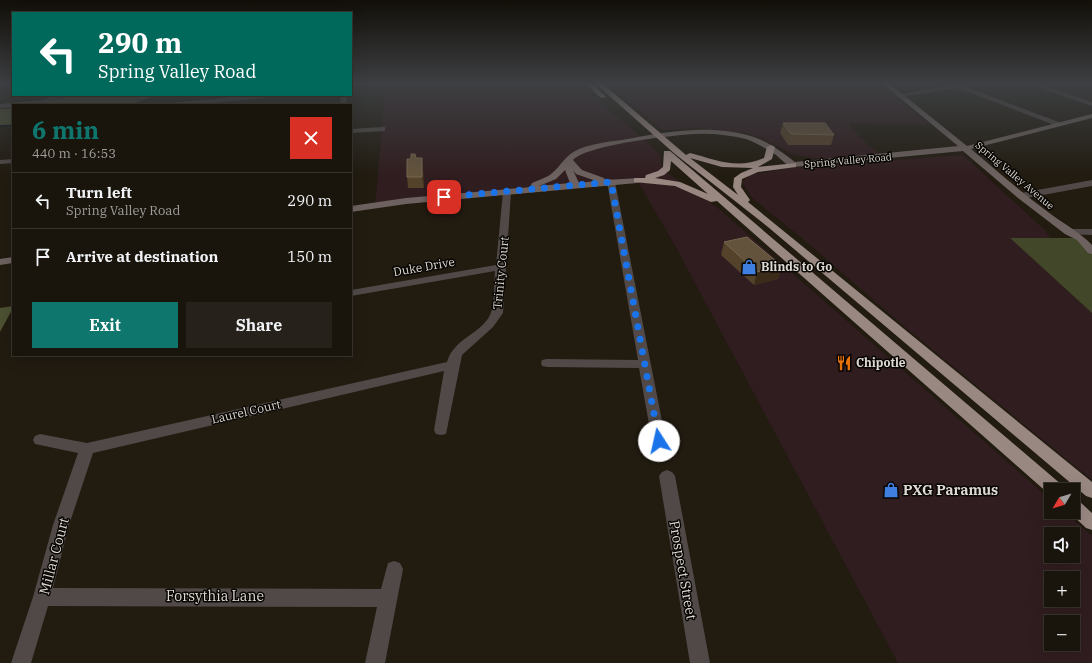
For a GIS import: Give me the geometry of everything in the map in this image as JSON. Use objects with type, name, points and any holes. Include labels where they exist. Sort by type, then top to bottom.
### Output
[{"type":"highway","points":[[623,115],[1048,483]]},
{"type":"highway","points":[[635,115],[678,152],[771,225],[1092,491]]},
{"type":"highway","points":[[753,166],[768,159],[771,147]]},
{"type":"highway","points":[[678,152],[717,165],[734,167],[793,165]]},
{"type":"highway","points":[[637,180],[664,172],[668,165],[667,153]]},
{"type":"highway","points":[[771,225],[742,196],[737,187],[738,178],[744,174],[758,170],[793,165]]},
{"type":"highway","points":[[637,180],[667,180],[678,182],[734,210]]},
{"type":"highway","points":[[1080,512],[1092,523]]},
{"type":"street","name":"Spring Valley Avenue","points":[[924,115],[966,148],[1021,196],[1068,232],[1080,238],[1092,251]]},
{"type":"street","points":[[1036,115],[1060,124]]},
{"type":"street","name":"Spring Valley Road","points":[[507,192],[549,180],[570,161],[573,156],[587,150],[682,133],[714,133],[740,136],[754,140],[771,147],[793,165],[966,148],[1092,116]]},
{"type":"street","points":[[352,131],[382,128]]},
{"type":"street","points":[[771,147],[802,158],[835,162]]},
{"type":"street","points":[[0,162],[12,161]]},
{"type":"street","points":[[570,161],[576,170],[582,174],[611,182]]},
{"type":"street","points":[[570,161],[570,173],[576,186]]},
{"type":"street","points":[[352,209],[406,201],[637,180]]},
{"type":"street","points":[[611,182],[646,364],[659,441]]},
{"type":"street","points":[[1021,196],[1092,183]]},
{"type":"street","name":"Trinity Court","points":[[441,430],[452,365],[456,354],[494,319],[498,312],[507,192]]},
{"type":"street","points":[[1068,232],[1092,232]]},
{"type":"street","points":[[0,262],[12,260]]},
{"type":"street","name":"Duke Drive","points":[[352,293],[502,266]]},
{"type":"street","points":[[547,363],[646,364]]},
{"type":"street","name":"Laurel Court","points":[[40,440],[87,449],[452,365]]},
{"type":"street","name":"Millar Court","points":[[21,663],[42,597],[62,524],[87,449]]},
{"type":"street","name":"Prospect Street","points":[[667,476],[700,663]]},
{"type":"street","points":[[375,663],[394,569]]},
{"type":"street","name":"Forsythia Lane","points":[[42,597],[135,596],[388,598]]},
{"type":"shaded area","points":[[383,115],[615,115],[660,154],[662,169],[718,208],[1044,494],[1044,519],[1073,519],[1092,536],[1092,663],[898,663],[673,242],[637,180],[375,206]]},
{"type":"shaded area","points":[[645,115],[918,115],[929,124],[850,123],[849,125],[868,145],[880,154],[837,159],[812,158],[792,154],[762,138],[745,133],[701,128],[663,130]]},
{"type":"shaded area","points":[[963,155],[1046,231],[1050,238],[1010,238],[1092,313],[1092,480],[906,328],[803,239],[752,198],[742,182],[750,175],[796,167]]},
{"type":"green space","points":[[0,115],[12,115],[12,125],[0,126]]},
{"type":"green space","points":[[1010,238],[1080,238],[1092,248],[1092,313]]},
{"type":"green space","points":[[12,306],[12,310],[0,332],[0,308]]},
{"type":"building","points":[[783,123],[825,123],[834,135],[791,134]]},
{"type":"building","points":[[411,154],[415,154],[416,158],[422,158],[422,177],[407,177],[407,159],[411,159]]},
{"type":"building","points":[[747,237],[782,266],[757,272],[724,242]]},
{"type":"waterway","points":[[0,126],[12,125]]},
{"type":"place","name":"Blinds to Go","points":[[749,267]]},
{"type":"place","name":"Chipotle","points":[[844,363]]},
{"type":"place","name":"PXG Paramus","points":[[891,490]]},
{"type":"route","points":[[444,197],[611,182],[613,186],[646,364],[659,441]]}]
